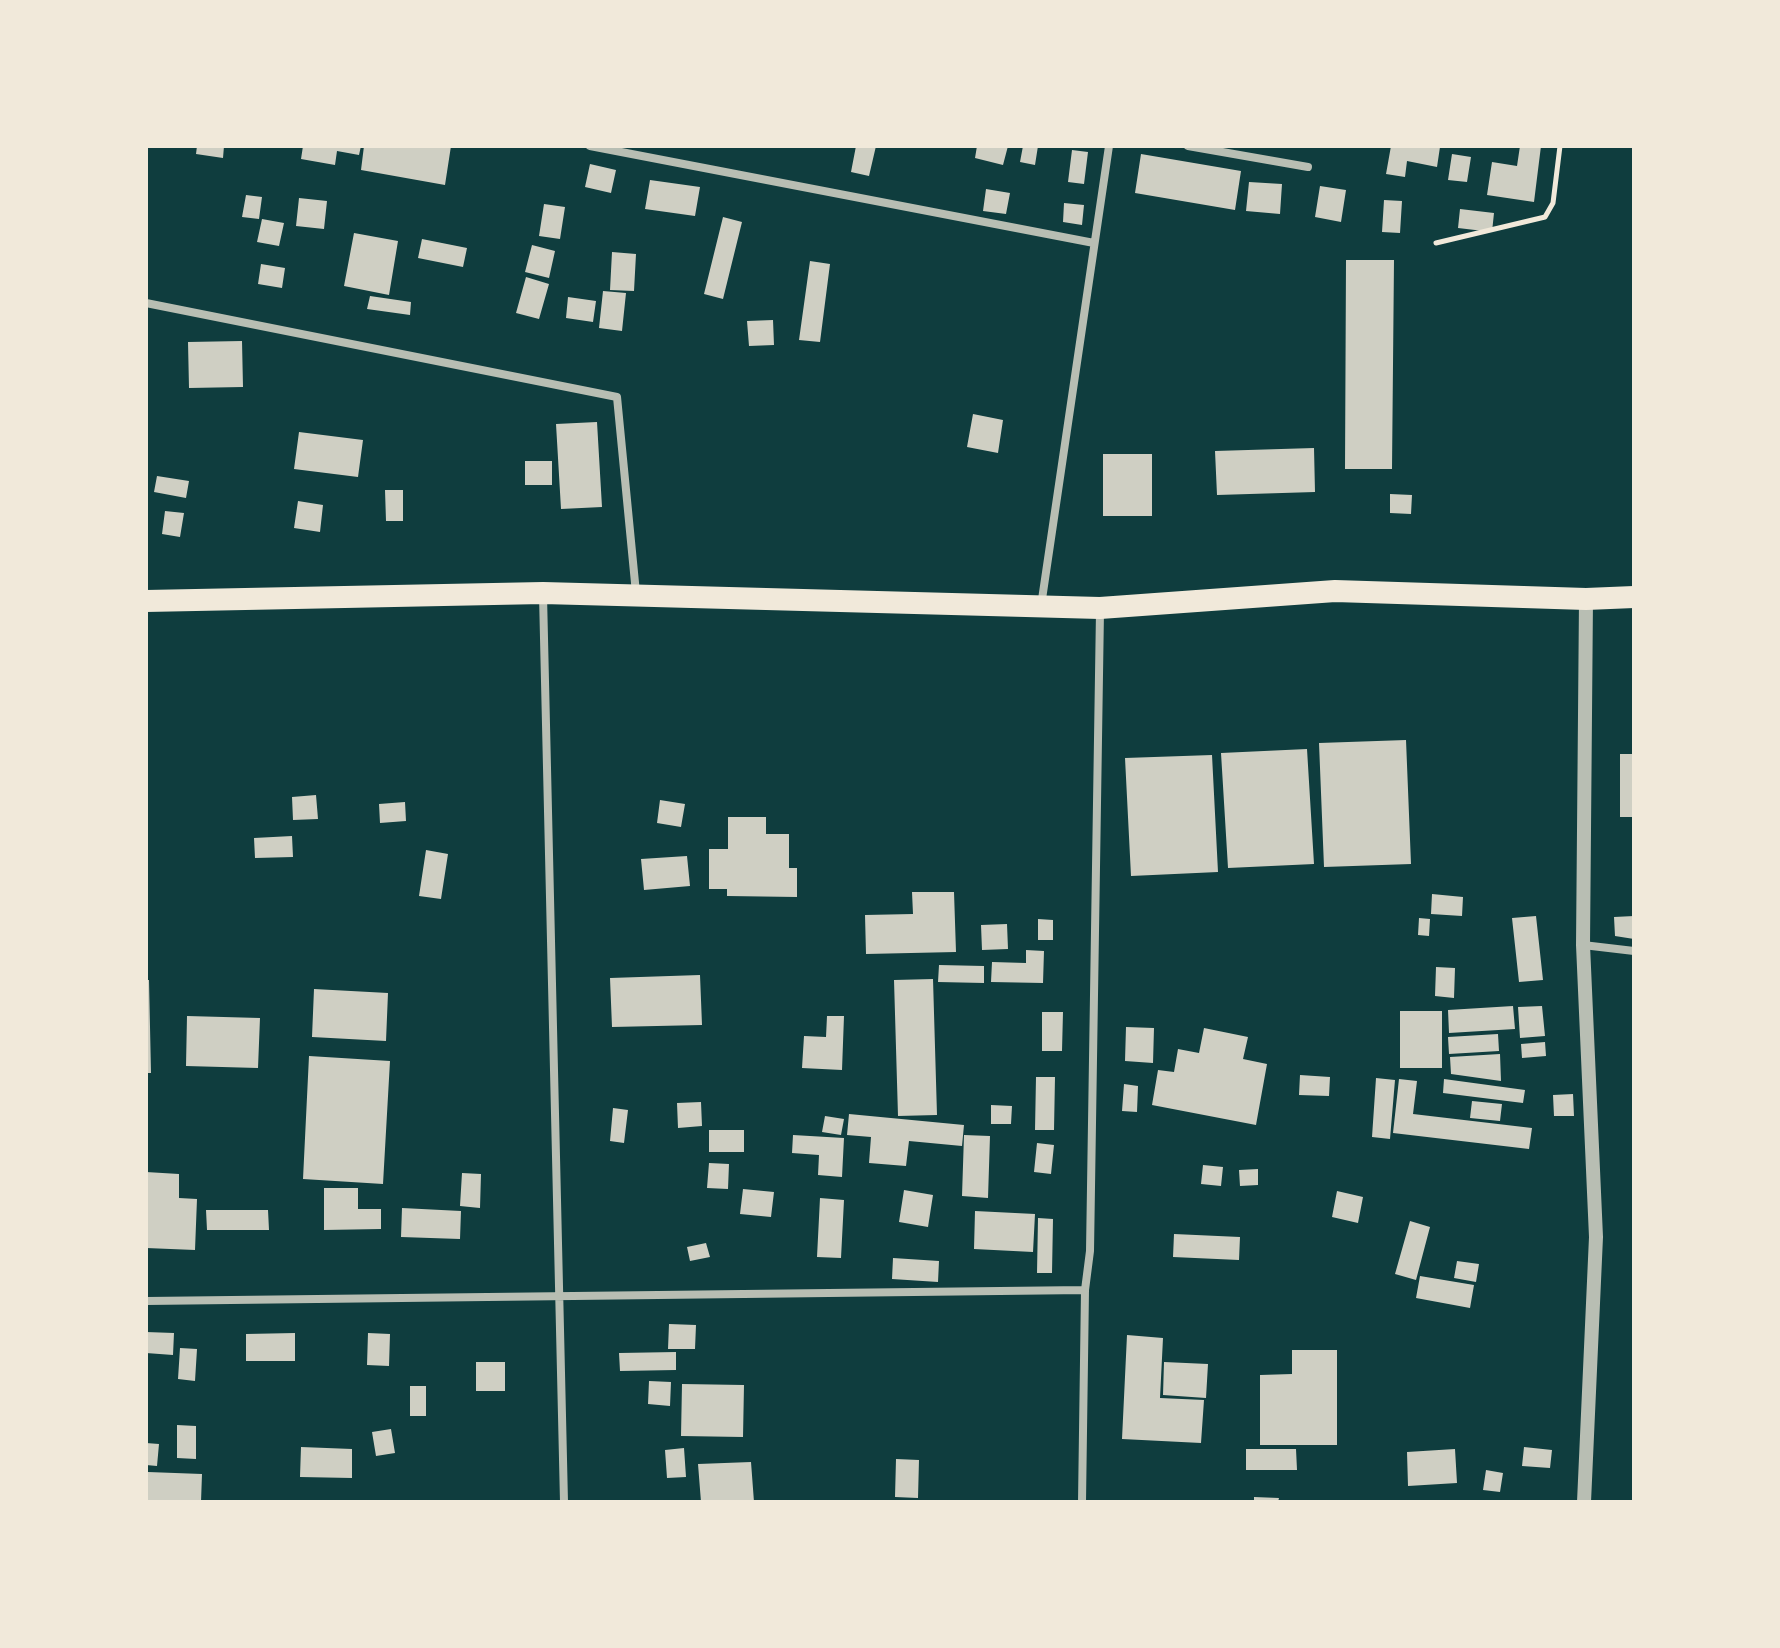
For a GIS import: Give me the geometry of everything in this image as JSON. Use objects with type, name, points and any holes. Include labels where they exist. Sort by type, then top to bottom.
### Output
[{"type":"highway","points":[[146,601],[543,593],[1100,608],[1335,591],[1586,599],[1634,597]]},
{"type":"street","points":[[590,146],[1094,243]]},
{"type":"street","points":[[1041,607],[1109,146]]},
{"type":"street","points":[[1188,146],[1308,167]]},
{"type":"street","points":[[146,303],[617,397],[637,594]]},
{"type":"street","points":[[543,593],[564,1502]]},
{"type":"street","points":[[1584,1502],[1596,1237],[1583,945],[1586,599]]},
{"type":"street","points":[[1082,1502],[1085,1290],[1090,1236],[1100,608]]},
{"type":"street","points":[[1583,945],[1634,951]]},
{"type":"street","points":[[146,1301],[1085,1290]]},
{"type":"path","points":[[1436,243],[1545,217],[1553,203],[1560,146]]},
{"type":"building","points":[[197,146],[224,146],[223,158],[196,154]]},
{"type":"building","points":[[303,146],[361,146],[359,155],[337,151],[335,165],[301,159]]},
{"type":"building","points":[[364,146],[451,146],[445,185],[361,170]]},
{"type":"building","points":[[856,146],[876,146],[869,176],[851,172]]},
{"type":"building","points":[[977,146],[1008,146],[1003,165],[975,158]]},
{"type":"building","points":[[1023,146],[1038,146],[1035,165],[1020,162]]},
{"type":"building","points":[[1391,146],[1440,147],[1437,167],[1407,161],[1405,177],[1386,174]]},
{"type":"building","points":[[1520,146],[1541,146],[1534,202],[1487,195],[1492,162],[1517,166]]},
{"type":"building","points":[[1072,150],[1088,152],[1084,184],[1068,182]]},
{"type":"building","points":[[1141,154],[1241,171],[1235,210],[1135,193]]},
{"type":"building","points":[[1452,154],[1471,157],[1467,182],[1448,180]]},
{"type":"building","points":[[590,164],[616,170],[611,193],[585,187]]},
{"type":"building","points":[[650,180],[700,187],[695,216],[645,209]]},
{"type":"building","points":[[1249,182],[1282,184],[1280,214],[1246,211]]},
{"type":"building","points":[[1320,186],[1346,190],[1341,222],[1315,217]]},
{"type":"building","points":[[986,189],[1010,193],[1006,214],[983,211]]},
{"type":"building","points":[[246,195],[262,197],[259,219],[242,217]]},
{"type":"building","points":[[299,198],[327,201],[324,229],[296,226]]},
{"type":"building","points":[[1384,200],[1402,201],[1400,233],[1382,232]]},
{"type":"building","points":[[1064,203],[1084,205],[1082,225],[1063,222]]},
{"type":"building","points":[[544,204],[565,207],[560,239],[539,236]]},
{"type":"building","points":[[1460,209],[1494,213],[1492,232],[1458,228]]},
{"type":"building","points":[[723,217],[742,222],[723,299],[704,294]]},
{"type":"building","points":[[262,219],[284,223],[279,246],[257,242]]},
{"type":"building","points":[[354,233],[398,241],[389,295],[344,286]]},
{"type":"building","points":[[422,239],[467,248],[463,267],[418,258]]},
{"type":"building","points":[[532,245],[555,251],[549,278],[525,272]]},
{"type":"building","points":[[612,252],[636,254],[634,291],[610,290]]},
{"type":"building","points":[[1346,260],[1394,260],[1392,469],[1345,469]]},
{"type":"building","points":[[810,261],[830,264],[820,342],[799,340]]},
{"type":"building","points":[[261,264],[285,268],[282,288],[258,284]]},
{"type":"building","points":[[526,277],[549,284],[539,319],[516,313]]},
{"type":"building","points":[[603,291],[626,293],[622,331],[599,328]]},
{"type":"building","points":[[370,296],[411,302],[410,315],[367,309]]},
{"type":"building","points":[[568,297],[596,301],[593,322],[566,318]]},
{"type":"building","points":[[773,320],[774,345],[749,346],[747,321]]},
{"type":"building","points":[[242,341],[243,387],[189,388],[188,342]]},
{"type":"building","points":[[973,414],[1003,420],[998,453],[967,447]]},
{"type":"building","points":[[597,422],[602,507],[561,509],[556,424]]},
{"type":"building","points":[[299,432],[363,440],[358,477],[294,469]]},
{"type":"building","points":[[1314,448],[1315,492],[1217,495],[1215,451]]},
{"type":"building","points":[[1103,454],[1152,454],[1152,516],[1103,516]]},
{"type":"building","points":[[525,461],[552,461],[552,485],[525,485]]},
{"type":"building","points":[[157,476],[189,481],[186,498],[154,492]]},
{"type":"building","points":[[385,490],[403,490],[403,521],[386,521]]},
{"type":"building","points":[[1390,494],[1412,495],[1411,514],[1390,513]]},
{"type":"building","points":[[298,501],[323,505],[320,532],[294,528]]},
{"type":"building","points":[[165,511],[184,513],[180,537],[162,534]]},
{"type":"building","points":[[1406,740],[1411,864],[1324,867],[1319,743]]},
{"type":"building","points":[[1307,749],[1314,864],[1228,868],[1221,753]]},
{"type":"building","points":[[1620,754],[1634,754],[1634,817],[1620,817]]},
{"type":"building","points":[[1212,755],[1218,872],[1131,876],[1125,758]]},
{"type":"building","points":[[316,795],[318,819],[293,820],[292,797]]},
{"type":"building","points":[[660,800],[685,804],[681,827],[657,823]]},
{"type":"building","points":[[405,802],[406,821],[380,823],[379,804]]},
{"type":"building","points":[[728,817],[766,817],[766,834],[789,834],[789,868],[797,868],[797,897],[727,896],[727,889],[709,889],[709,849],[728,849]]},
{"type":"building","points":[[292,836],[293,857],[255,858],[254,838]]},
{"type":"building","points":[[426,850],[448,854],[441,899],[419,896]]},
{"type":"building","points":[[687,856],[690,886],[644,890],[641,859]]},
{"type":"building","points":[[912,892],[954,892],[956,952],[866,954],[865,915],[913,914]]},
{"type":"building","points":[[1432,894],[1463,897],[1462,916],[1431,914]]},
{"type":"building","points":[[1536,916],[1543,980],[1519,982],[1512,918]]},
{"type":"building","points":[[1634,916],[1634,939],[1615,936],[1614,917]]},
{"type":"building","points":[[1419,918],[1430,919],[1429,936],[1418,935]]},
{"type":"building","points":[[1038,919],[1053,920],[1053,940],[1038,940]]},
{"type":"building","points":[[1007,924],[1008,949],[982,950],[981,925]]},
{"type":"building","points":[[1026,950],[1044,951],[1043,983],[991,982],[992,962],[1026,963]]},
{"type":"building","points":[[939,965],[984,966],[984,983],[938,982]]},
{"type":"building","points":[[1436,967],[1455,968],[1454,998],[1435,996]]},
{"type":"building","points":[[700,975],[702,1025],[612,1027],[610,978]]},
{"type":"building","points":[[933,979],[937,1115],[898,1116],[894,980]]},
{"type":"building","points":[[146,980],[149,980],[151,1073],[146,1073]]},
{"type":"building","points":[[314,989],[388,993],[386,1041],[312,1037]]},
{"type":"building","points":[[1513,1006],[1515,1029],[1449,1033],[1448,1010]]},
{"type":"building","points":[[1542,1006],[1545,1036],[1520,1038],[1518,1007]]},
{"type":"building","points":[[1400,1011],[1442,1011],[1442,1068],[1400,1068]]},
{"type":"building","points":[[1042,1012],[1063,1012],[1062,1051],[1042,1051]]},
{"type":"building","points":[[187,1016],[260,1018],[258,1068],[186,1066]]},
{"type":"building","points":[[827,1016],[844,1016],[842,1070],[802,1068],[804,1036],[826,1037]]},
{"type":"building","points":[[1126,1027],[1154,1028],[1153,1063],[1125,1061]]},
{"type":"building","points":[[1204,1028],[1248,1037],[1243,1059],[1267,1064],[1256,1125],[1152,1105],[1158,1070],[1174,1072],[1178,1049],[1199,1053]]},
{"type":"building","points":[[1498,1034],[1499,1051],[1449,1054],[1448,1037]]},
{"type":"building","points":[[1545,1042],[1546,1056],[1522,1058],[1521,1044]]},
{"type":"building","points":[[1500,1054],[1501,1081],[1451,1074],[1450,1057]]},
{"type":"building","points":[[309,1056],[390,1061],[383,1184],[303,1179]]},
{"type":"building","points":[[1300,1075],[1330,1077],[1329,1096],[1299,1095]]},
{"type":"building","points":[[1036,1077],[1055,1077],[1054,1130],[1035,1130]]},
{"type":"building","points":[[1376,1078],[1395,1080],[1390,1139],[1372,1137]]},
{"type":"building","points":[[1399,1079],[1417,1081],[1413,1114],[1532,1128],[1529,1149],[1393,1133]]},
{"type":"building","points":[[1444,1079],[1525,1090],[1523,1103],[1443,1093]]},
{"type":"building","points":[[1124,1084],[1138,1086],[1137,1112],[1122,1111]]},
{"type":"building","points":[[1573,1094],[1574,1116],[1554,1116],[1553,1095]]},
{"type":"building","points":[[1472,1101],[1502,1104],[1500,1121],[1470,1118]]},
{"type":"building","points":[[701,1102],[702,1126],[678,1128],[677,1103]]},
{"type":"building","points":[[991,1105],[1012,1106],[1011,1124],[991,1124]]},
{"type":"building","points":[[613,1108],[628,1110],[624,1143],[610,1141]]},
{"type":"building","points":[[849,1114],[964,1125],[962,1146],[909,1141],[906,1166],[869,1163],[871,1137],[847,1135]]},
{"type":"building","points":[[825,1116],[844,1119],[841,1135],[822,1132]]},
{"type":"building","points":[[709,1130],[744,1130],[744,1152],[709,1152]]},
{"type":"building","points":[[793,1135],[844,1138],[842,1177],[818,1175],[819,1155],[792,1153]]},
{"type":"building","points":[[964,1135],[990,1136],[988,1198],[962,1196]]},
{"type":"building","points":[[1037,1143],[1054,1145],[1051,1174],[1034,1172]]},
{"type":"building","points":[[709,1163],[729,1164],[728,1189],[707,1188]]},
{"type":"building","points":[[1203,1165],[1223,1167],[1221,1186],[1201,1184]]},
{"type":"building","points":[[1258,1169],[1258,1185],[1240,1186],[1239,1170]]},
{"type":"building","points":[[146,1172],[179,1174],[179,1198],[197,1199],[195,1250],[146,1248]]},
{"type":"building","points":[[462,1173],[481,1174],[480,1208],[460,1206]]},
{"type":"building","points":[[324,1188],[358,1188],[358,1209],[381,1209],[381,1229],[324,1230]]},
{"type":"building","points":[[743,1189],[774,1192],[771,1217],[740,1214]]},
{"type":"building","points":[[904,1190],[933,1195],[928,1227],[899,1222]]},
{"type":"building","points":[[1337,1191],[1363,1197],[1358,1223],[1332,1217]]},
{"type":"building","points":[[820,1198],[844,1200],[841,1258],[817,1257]]},
{"type":"building","points":[[402,1208],[461,1211],[460,1239],[401,1237]]},
{"type":"building","points":[[206,1210],[268,1210],[269,1230],[207,1230]]},
{"type":"building","points":[[975,1211],[1035,1214],[1033,1252],[974,1249]]},
{"type":"building","points":[[1038,1218],[1053,1219],[1052,1273],[1037,1273]]},
{"type":"building","points":[[1410,1221],[1430,1227],[1416,1280],[1395,1274]]},
{"type":"building","points":[[1174,1234],[1240,1237],[1239,1260],[1173,1257]]},
{"type":"building","points":[[706,1243],[710,1257],[690,1261],[687,1247]]},
{"type":"building","points":[[893,1258],[939,1261],[938,1282],[892,1279]]},
{"type":"building","points":[[1457,1261],[1479,1264],[1476,1282],[1454,1278]]},
{"type":"building","points":[[1420,1276],[1474,1285],[1470,1308],[1416,1298]]},
{"type":"building","points":[[669,1324],[696,1325],[695,1349],[668,1349]]},
{"type":"building","points":[[146,1332],[174,1333],[173,1355],[146,1353]]},
{"type":"building","points":[[295,1333],[295,1361],[246,1361],[246,1334]]},
{"type":"building","points":[[368,1333],[390,1334],[389,1366],[367,1365]]},
{"type":"building","points":[[1127,1335],[1163,1338],[1160,1398],[1204,1400],[1201,1443],[1122,1439]]},
{"type":"building","points":[[180,1348],[197,1349],[195,1381],[178,1379]]},
{"type":"building","points":[[1292,1350],[1337,1350],[1337,1445],[1260,1445],[1260,1375],[1292,1374]]},
{"type":"building","points":[[676,1352],[676,1370],[620,1371],[619,1353]]},
{"type":"building","points":[[476,1362],[505,1362],[505,1391],[476,1391]]},
{"type":"building","points":[[1164,1362],[1208,1364],[1206,1398],[1163,1395]]},
{"type":"building","points":[[649,1381],[671,1382],[670,1406],[648,1404]]},
{"type":"building","points":[[682,1384],[744,1385],[743,1437],[681,1436]]},
{"type":"building","points":[[410,1386],[426,1386],[426,1416],[410,1416]]},
{"type":"building","points":[[177,1425],[196,1426],[196,1459],[177,1458]]},
{"type":"building","points":[[391,1429],[395,1453],[376,1456],[372,1432]]},
{"type":"building","points":[[146,1443],[159,1444],[157,1466],[146,1465]]},
{"type":"building","points":[[301,1447],[352,1449],[352,1478],[300,1477]]},
{"type":"building","points":[[1524,1447],[1552,1450],[1550,1468],[1522,1466]]},
{"type":"building","points":[[684,1448],[686,1477],[667,1478],[665,1450]]},
{"type":"building","points":[[1246,1449],[1296,1449],[1297,1470],[1246,1470]]},
{"type":"building","points":[[1455,1449],[1457,1483],[1408,1486],[1407,1452]]},
{"type":"building","points":[[896,1459],[919,1460],[918,1498],[895,1497]]},
{"type":"building","points":[[751,1462],[754,1502],[701,1502],[698,1464]]},
{"type":"building","points":[[1486,1470],[1503,1473],[1500,1492],[1483,1490]]},
{"type":"building","points":[[148,1472],[202,1474],[201,1502],[147,1502]]},
{"type":"building","points":[[1254,1497],[1279,1498],[1278,1502],[1254,1502]]}]
